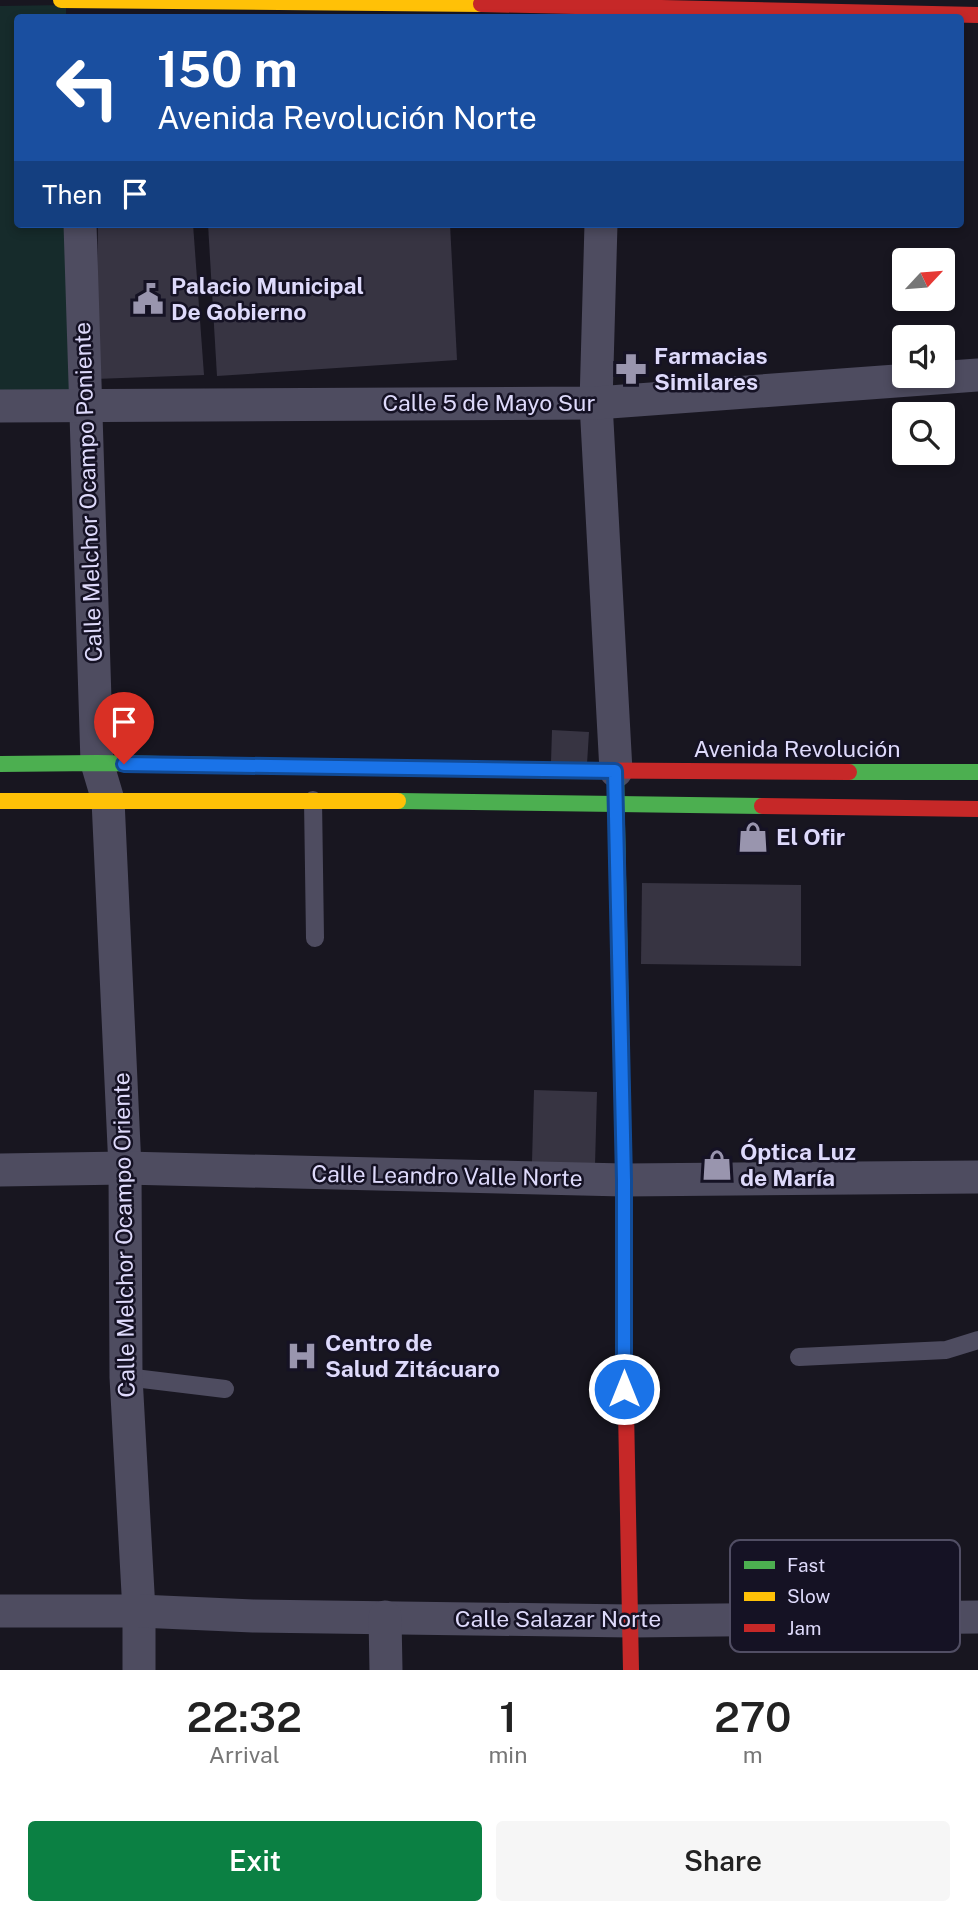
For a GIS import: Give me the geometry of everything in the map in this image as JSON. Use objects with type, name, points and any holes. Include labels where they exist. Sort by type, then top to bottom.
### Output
[{"type":"main road","points":[[61,0],[336,1],[925,14]]},
{"type":"main road","points":[[0,764],[97,763]]},
{"type":"main road","name":"Avenida Revolución","points":[[97,763],[615,771],[978,772]]},
{"type":"main road","points":[[615,771],[631,1670]]},
{"type":"main road","points":[[0,801],[313,800],[978,809]]},
{"type":"street","name":"Calle Melchor Ocampo Poniente","points":[[80,228],[97,763],[108,800]]},
{"type":"street","points":[[601,228],[596,403],[615,771]]},
{"type":"street","name":"Calle 5 de Mayo Sur","points":[[0,407],[596,403],[978,375]]},
{"type":"street","name":"Calle Melchor Ocampo Oriente","points":[[108,800],[125,1168],[126,1377],[139,1611],[139,1670]]},
{"type":"street","name":"Calle Leandro Valle Norte","points":[[0,1170],[125,1168],[624,1180],[978,1177]]},
{"type":"street","name":"Calle Salazar Norte","points":[[0,1611],[139,1611],[253,1616],[631,1621],[730,1620]]},
{"type":"street","name":"Calle Salazar Norte","points":[[960,1617],[978,1617]]},
{"type":"street","points":[[385,1618],[386,1670]]},
{"type":"lane","points":[[313,800],[314,938]]},
{"type":"lane","points":[[799,1357],[946,1350],[978,1340]]},
{"type":"lane","points":[[126,1377],[225,1389]]},
{"type":"green space","points":[[66,5],[66,14],[14,14],[14,228],[70,228],[73,394],[0,395],[0,6]]},
{"type":"building","name":"Palacio Municipal De Gobierno","points":[[98,228],[193,228],[204,375],[95,379]]},
{"type":"building","points":[[208,228],[450,228],[457,360],[217,376]]},
{"type":"building","points":[[552,730],[589,732],[587,764],[551,762]]},
{"type":"building","points":[[642,883],[801,885],[801,966],[641,964]]},
{"type":"building","points":[[534,1090],[597,1092],[595,1165],[532,1162]]},
{"type":"traffic: fast","points":[[0,764],[97,763],[529,770]]},
{"type":"traffic: fast","points":[[849,772],[978,772]]},
{"type":"traffic: fast","points":[[616,773],[624,1306]]},
{"type":"traffic: fast","points":[[398,801],[762,806]]},
{"type":"traffic: slow","points":[[61,0],[481,4]]},
{"type":"traffic: slow","points":[[0,801],[398,801]]},
{"type":"traffic: jam","points":[[481,4],[933,14]]},
{"type":"traffic: jam","points":[[964,15],[978,15]]},
{"type":"traffic: jam","points":[[529,770],[849,772]]},
{"type":"traffic: jam","points":[[762,806],[978,809]]},
{"type":"traffic: jam","points":[[624,1306],[631,1670]]},
{"type":"place","name":"Palacio Municipal De Gobierno","points":[[148,299]]},
{"type":"place","name":"Farmacias Similares","points":[[631,369]]},
{"type":"place","name":"El Ofir","points":[[753,837]]},
{"type":"place","name":"Óptica Luz de María","points":[[717,1165]]},
{"type":"place","name":"Centro de Salud Zitácuaro","points":[[302,1356]]},
{"type":"route","points":[[124,764],[615,771],[624,1180],[624,1389]]}]
